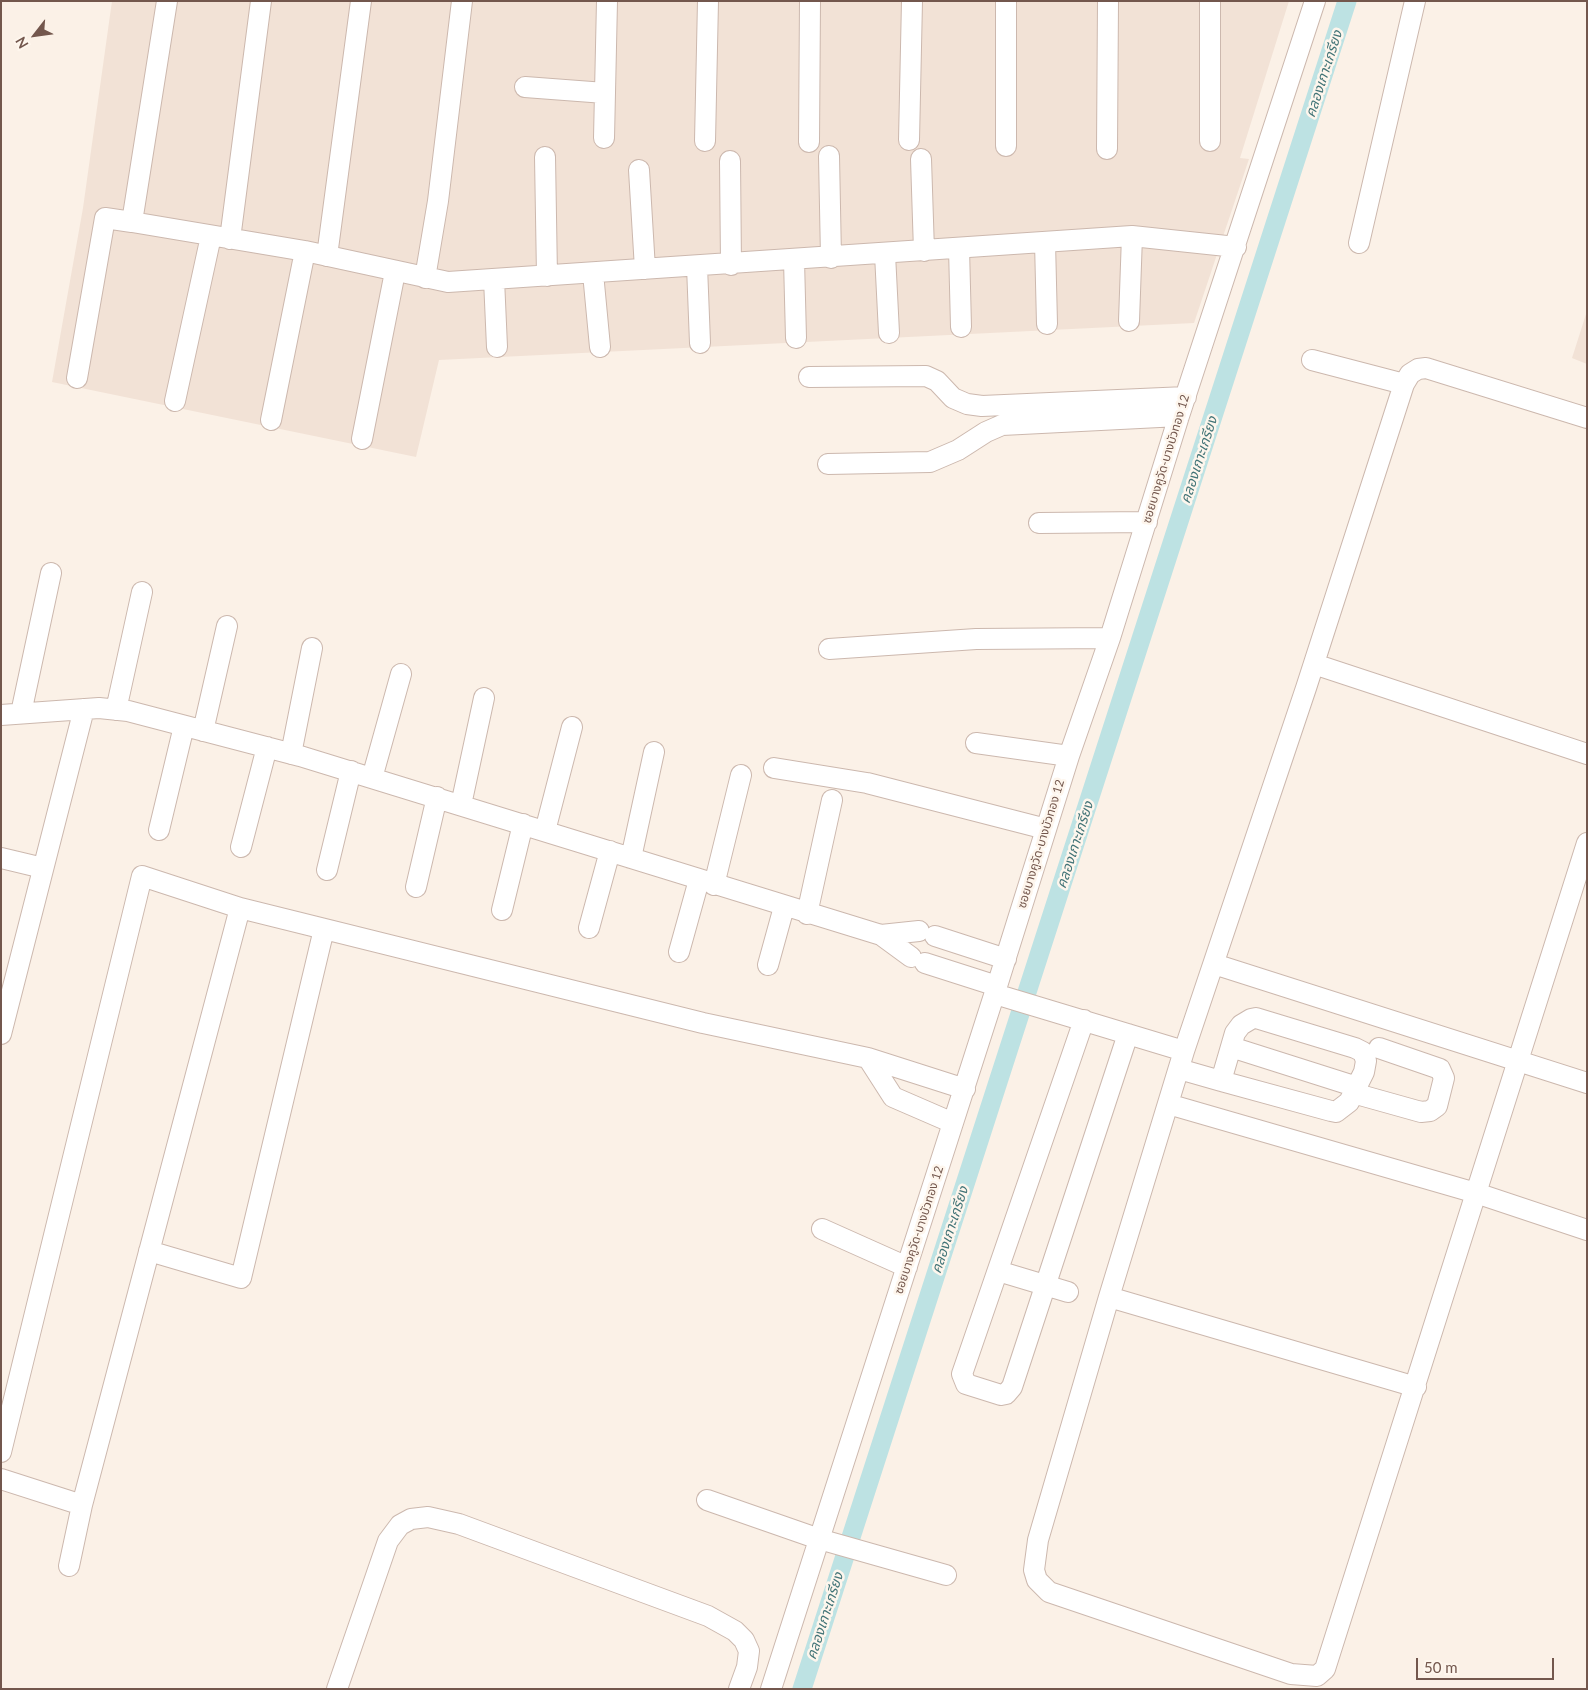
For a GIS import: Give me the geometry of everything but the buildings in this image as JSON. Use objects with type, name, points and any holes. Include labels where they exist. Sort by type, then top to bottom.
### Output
[{"type":"street","points":[[132,222],[167,1]]},
{"type":"street","points":[[175,401],[220,237],[261,1]]},
{"type":"street","points":[[327,256],[361,1]]},
{"type":"street","points":[[425,278],[438,201],[462,1]]},
{"type":"street","points":[[604,138],[607,1]]},
{"type":"street","points":[[705,141],[708,1]]},
{"type":"street","points":[[809,142],[810,1]]},
{"type":"street","points":[[909,140],[912,1]]},
{"type":"street","points":[[1006,1],[1006,146]]},
{"type":"street","points":[[1107,149],[1108,1]]},
{"type":"street","points":[[1210,1],[1210,141]]},
{"type":"street","name":"ซอยบางคูวัด-บางบัวทอง 12","points":[[771,1689],[954,1123],[1069,756],[1110,638],[1179,416],[1236,247],[1315,1]]},
{"type":"street","points":[[1359,243],[1416,1]]},
{"type":"street","points":[[525,87],[605,93]]},
{"type":"street","points":[[828,156],[831,258]]},
{"type":"street","points":[[545,157],[547,276]]},
{"type":"street","points":[[921,159],[924,251]]},
{"type":"street","points":[[730,161],[731,264]]},
{"type":"street","points":[[639,170],[645,269]]},
{"type":"street","points":[[76,378],[105,218],[306,251],[395,272],[448,282],[831,258],[1132,236],[1236,247]]},
{"type":"street","points":[[1129,321],[1132,236]]},
{"type":"street","points":[[1045,242],[1048,324]]},
{"type":"street","points":[[959,248],[961,327]]},
{"type":"street","points":[[271,420],[306,251]]},
{"type":"street","points":[[885,254],[889,333]]},
{"type":"street","points":[[794,260],[796,338]]},
{"type":"street","points":[[697,266],[700,343]]},
{"type":"street","points":[[362,439],[395,272]]},
{"type":"street","points":[[593,273],[600,347]]},
{"type":"street","points":[[494,279],[497,347]]},
{"type":"street","points":[[1312,360],[1404,384]]},
{"type":"street","points":[[1587,418],[1426,368],[1418,369],[1410,374],[1404,384],[1314,664],[1182,1060],[1109,1297],[1038,1540],[1034,1570],[1037,1580],[1049,1592],[1291,1674],[1317,1676],[1325,1669],[1587,844]]},
{"type":"street","points":[[809,377],[926,376],[937,381],[954,398],[967,404],[982,406],[1186,397]]},
{"type":"street","points":[[828,464],[930,462],[958,450],[986,432],[1002,425],[1179,416]]},
{"type":"street","points":[[1039,522],[1146,522]]},
{"type":"street","points":[[21,714],[51,574]]},
{"type":"street","points":[[116,710],[142,592]]},
{"type":"street","points":[[159,830],[227,626]]},
{"type":"street","points":[[829,649],[976,639],[1110,638]]},
{"type":"street","points":[[291,754],[312,648]]},
{"type":"street","points":[[1314,664],[1587,754]]},
{"type":"street","points":[[372,778],[401,674]]},
{"type":"street","points":[[462,805],[484,698]]},
{"type":"street","points":[[1,1034],[84,709]]},
{"type":"street","points":[[1,715],[84,709],[116,710],[193,728],[351,771],[784,907],[881,935],[918,960],[1018,1000],[1128,1034],[1221,1081],[1336,1112],[1349,1102],[1366,1061],[1363,1052],[1355,1048],[1256,1018],[1250,1018],[1234,1033],[1221,1081]]},
{"type":"street","points":[[545,831],[572,727]]},
{"type":"street","points":[[976,744],[1069,756]]},
{"type":"street","points":[[242,847],[267,748]]},
{"type":"street","points":[[632,858],[654,752]]},
{"type":"street","points":[[774,768],[867,783],[1046,829]]},
{"type":"street","points":[[327,870],[351,771]]},
{"type":"street","points":[[679,952],[706,882],[741,775]]},
{"type":"street","points":[[416,887],[437,797]]},
{"type":"street","points":[[807,914],[832,800]]},
{"type":"street","points":[[502,910],[524,824]]},
{"type":"street","points":[[589,928],[610,851]]},
{"type":"street","points":[[1,858],[43,868]]},
{"type":"street","points":[[1,1452],[142,876],[240,908],[703,1023],[868,1058],[964,1089]]},
{"type":"street","points":[[768,965],[784,907]]},
{"type":"street","points":[[69,1566],[82,1505],[240,908]]},
{"type":"street","points":[[149,1251],[241,1278],[324,929]]},
{"type":"street","points":[[881,935],[927,933],[1006,959]]},
{"type":"street","points":[[1214,964],[1587,1083]]},
{"type":"street","points":[[1084,1020],[962,1374],[966,1384],[1000,1395],[1006,1394],[1012,1387],[1043,1285],[1128,1034]]},
{"type":"street","points":[[1230,1047],[1421,1112],[1430,1111],[1437,1106],[1444,1078],[1440,1069],[1379,1048]]},
{"type":"street","points":[[868,1058],[893,1097],[954,1123]]},
{"type":"street","points":[[1168,1104],[1476,1194],[1587,1230]]},
{"type":"street","points":[[822,1229],[907,1267]]},
{"type":"street","points":[[998,1271],[1068,1292]]},
{"type":"street","points":[[1109,1297],[1416,1387]]},
{"type":"street","points":[[1,1478],[82,1505]]},
{"type":"street","points":[[707,1500],[840,1545],[946,1575]]},
{"type":"street","points":[[337,1689],[388,1541],[400,1525],[411,1519],[428,1517],[459,1524],[708,1616],[735,1631],[744,1640],[749,1651],[748,1667],[739,1689]]},
{"type":"shaded area","points":[[112,1],[1289,1],[1240,158],[1249,159],[1194,323],[439,360],[416,457],[52,382],[83,208]]},
{"type":"shaded area","points":[[1587,311],[1587,364],[1572,358]]},
{"type":"waterway","name":"คลองเกาะเกรียง","points":[[802,1689],[1347,1]]}]
